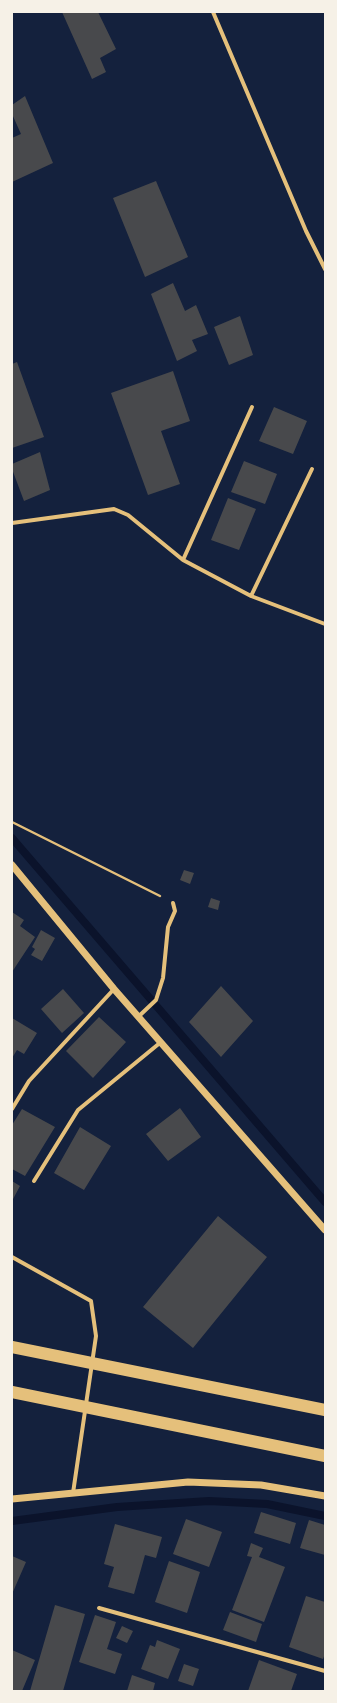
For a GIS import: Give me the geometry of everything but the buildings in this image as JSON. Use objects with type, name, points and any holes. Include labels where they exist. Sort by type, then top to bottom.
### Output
[{"type":"highway","points":[[12,1347],[325,1410]]},
{"type":"highway","points":[[12,1392],[325,1456]]},
{"type":"street","points":[[213,12],[306,231],[325,269]]},
{"type":"street","points":[[183,560],[252,407]]},
{"type":"street","points":[[250,596],[312,469]]},
{"type":"street","points":[[12,523],[114,509],[128,515],[183,560],[250,596],[325,624]]},
{"type":"street","points":[[12,865],[138,1017],[325,1230]]},
{"type":"street","points":[[138,1017],[156,1000],[163,978],[168,926],[175,912],[173,903]]},
{"type":"street","points":[[12,1109],[29,1080],[114,989]]},
{"type":"street","points":[[34,1181],[78,1110],[161,1042]]},
{"type":"street","points":[[12,1256],[91,1301],[96,1336],[73,1493]]},
{"type":"street","points":[[12,1499],[188,1482],[261,1485],[325,1496]]},
{"type":"street","points":[[99,1608],[325,1671]]},
{"type":"path","points":[[12,822],[173,903]]},
{"type":"waterway","points":[[12,838],[325,1202]]},
{"type":"waterway","points":[[12,1521],[117,1507],[209,1501],[267,1504],[325,1516]]}]
